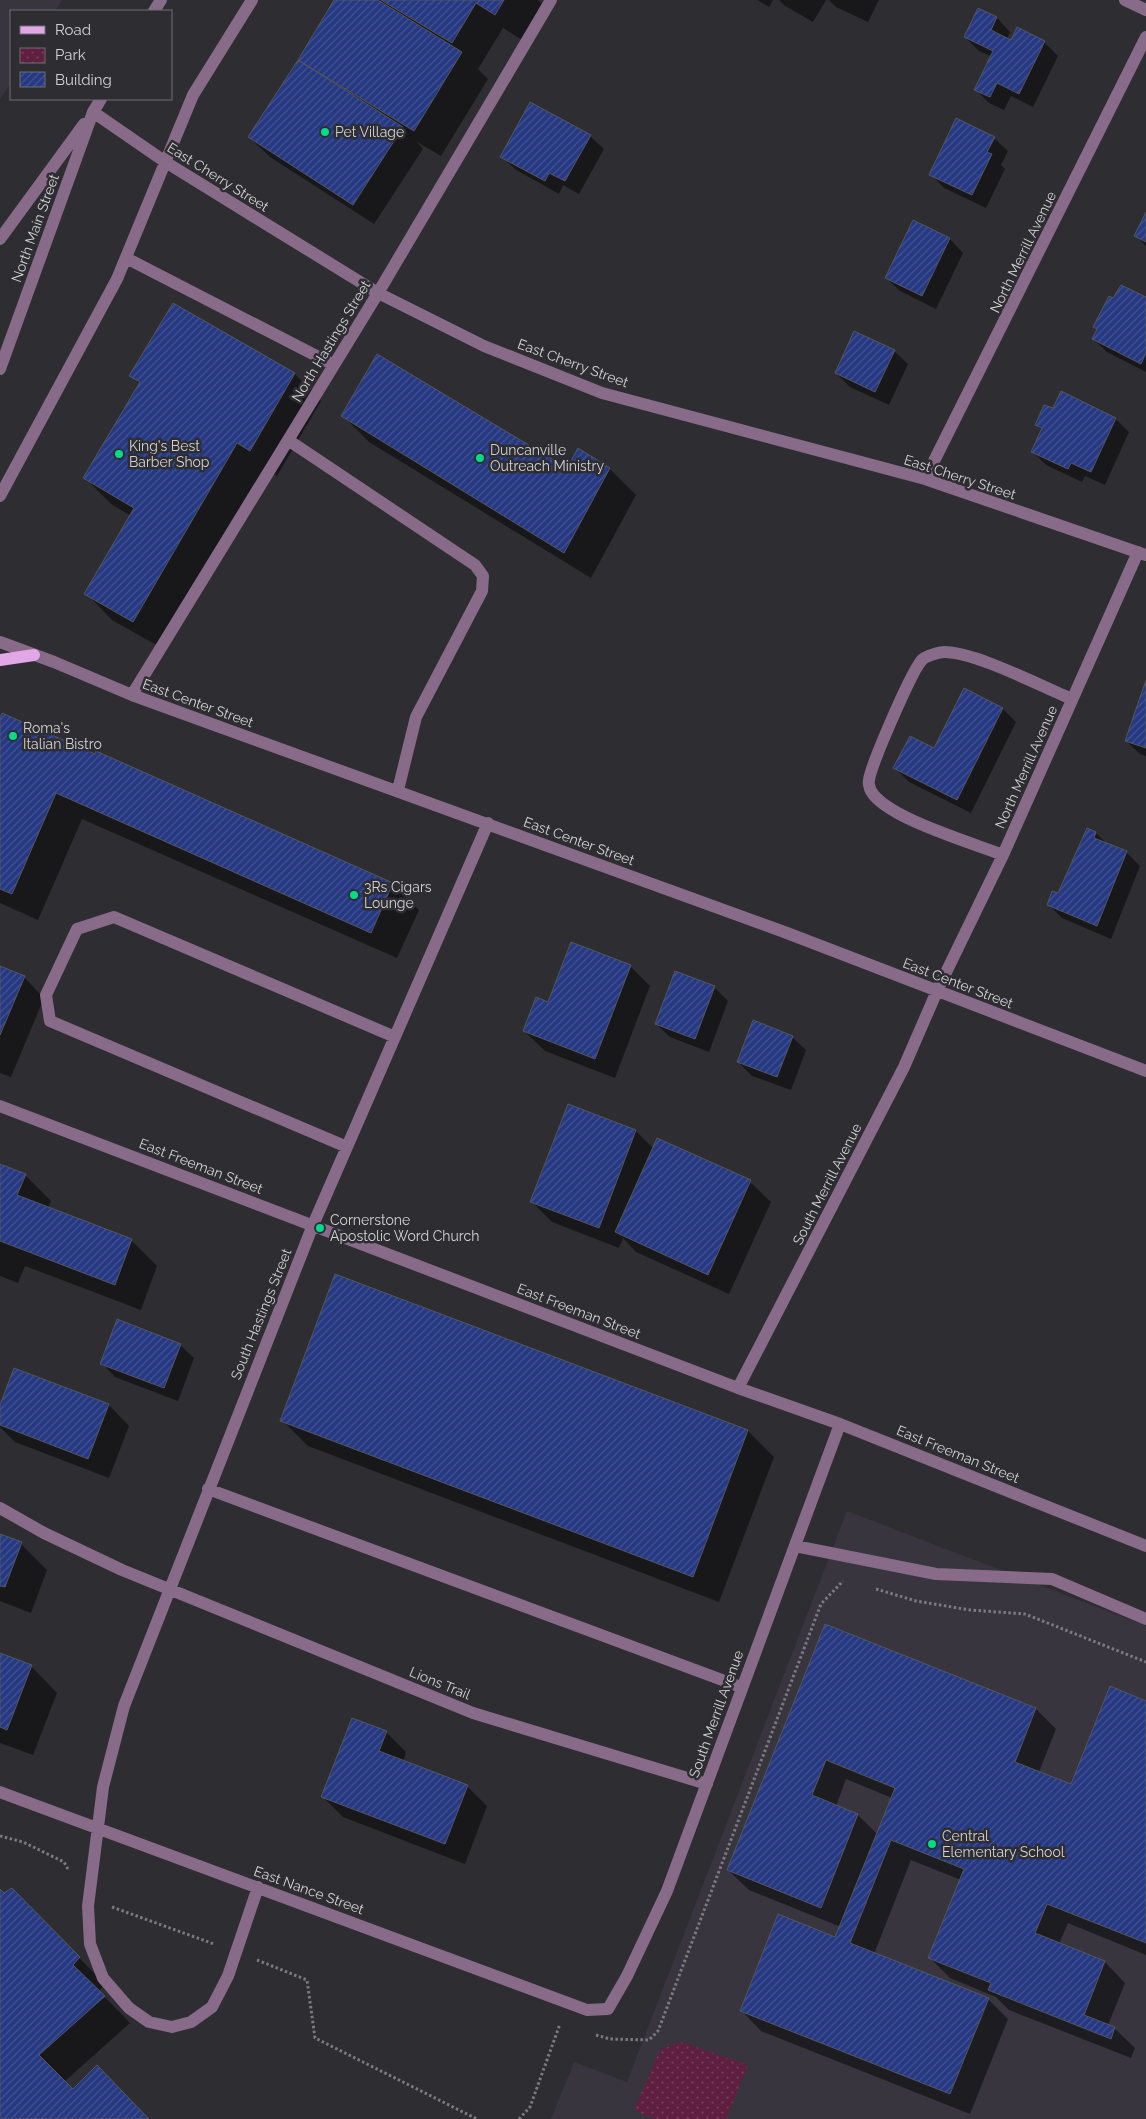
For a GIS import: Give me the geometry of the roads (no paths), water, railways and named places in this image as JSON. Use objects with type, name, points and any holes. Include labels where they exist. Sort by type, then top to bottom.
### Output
[{"type":"main road","points":[[0,660],[34,655]]},
{"type":"street","points":[[0,496],[112,288],[193,95],[252,0]]},
{"type":"street","name":"North Hastings Street","points":[[132,695],[378,293],[551,0]]},
{"type":"street","points":[[1125,0],[1146,10]]},
{"type":"street","name":"North Merrill Avenue","points":[[925,479],[1146,37]]},
{"type":"street","name":"North Main Street","points":[[0,369],[92,112],[100,100]]},
{"type":"street","points":[[0,239],[92,112]]},
{"type":"street","name":"East Cherry Street","points":[[92,112],[166,163],[378,293],[484,346],[602,393],[925,479],[1142,554]]},
{"type":"street","points":[[126,258],[334,365]]},
{"type":"street","points":[[288,440],[475,565],[483,576],[482,591],[416,717],[398,790]]},
{"type":"street","name":"North Merrill Avenue","points":[[937,991],[1003,855],[1072,699],[1142,554]]},
{"type":"street","name":"East Center Street","points":[[0,642],[132,695],[398,790],[778,930],[1146,1071]]},
{"type":"street","points":[[1003,855],[903,816],[883,804],[871,791],[868,782],[886,731],[908,684],[922,660],[942,652],[962,654],[1072,699]]},
{"type":"street","name":"South Hastings Street","points":[[258,1888],[228,1976],[212,2007],[191,2022],[172,2027],[149,2022],[129,2008],[102,1978],[90,1944],[88,1906],[103,1787],[124,1706],[313,1225],[488,823]]},
{"type":"street","points":[[347,1148],[50,1021],[46,995],[77,929],[114,916],[395,1037]]},
{"type":"street","name":"South Merrill Avenue","points":[[738,1388],[904,1067],[937,991]]},
{"type":"street","name":"East Freeman Street","points":[[0,1106],[738,1388],[840,1424],[1146,1546]]},
{"type":"street","name":"South Merrill Avenue","points":[[608,2009],[627,1976],[667,1891],[840,1424]]},
{"type":"street","points":[[208,1490],[741,1687]]},
{"type":"street","name":"Lions Trail","points":[[0,1508],[44,1534],[122,1570],[473,1713],[707,1784]]},
{"type":"street","points":[[794,1546],[936,1574],[1052,1579],[1146,1619]]},
{"type":"street","name":"East Nance Street","points":[[0,1792],[587,2010],[608,2009]]},
{"type":"place","name":"Pet Village","points":[[325,132]]},
{"type":"place","name":"King's Best Barber Shop","points":[[119,454]]},
{"type":"place","name":"Duncanville Outreach Ministry","points":[[480,458]]},
{"type":"place","name":"Roma's Italian Bistro","points":[[13,736]]},
{"type":"place","name":"3Rs Cigars Lounge","points":[[354,895]]},
{"type":"place","name":"Cornerstone Apostolic Word Church","points":[[320,1228]]},
{"type":"place","name":"Central Elementary School","points":[[932,1844]]}]
